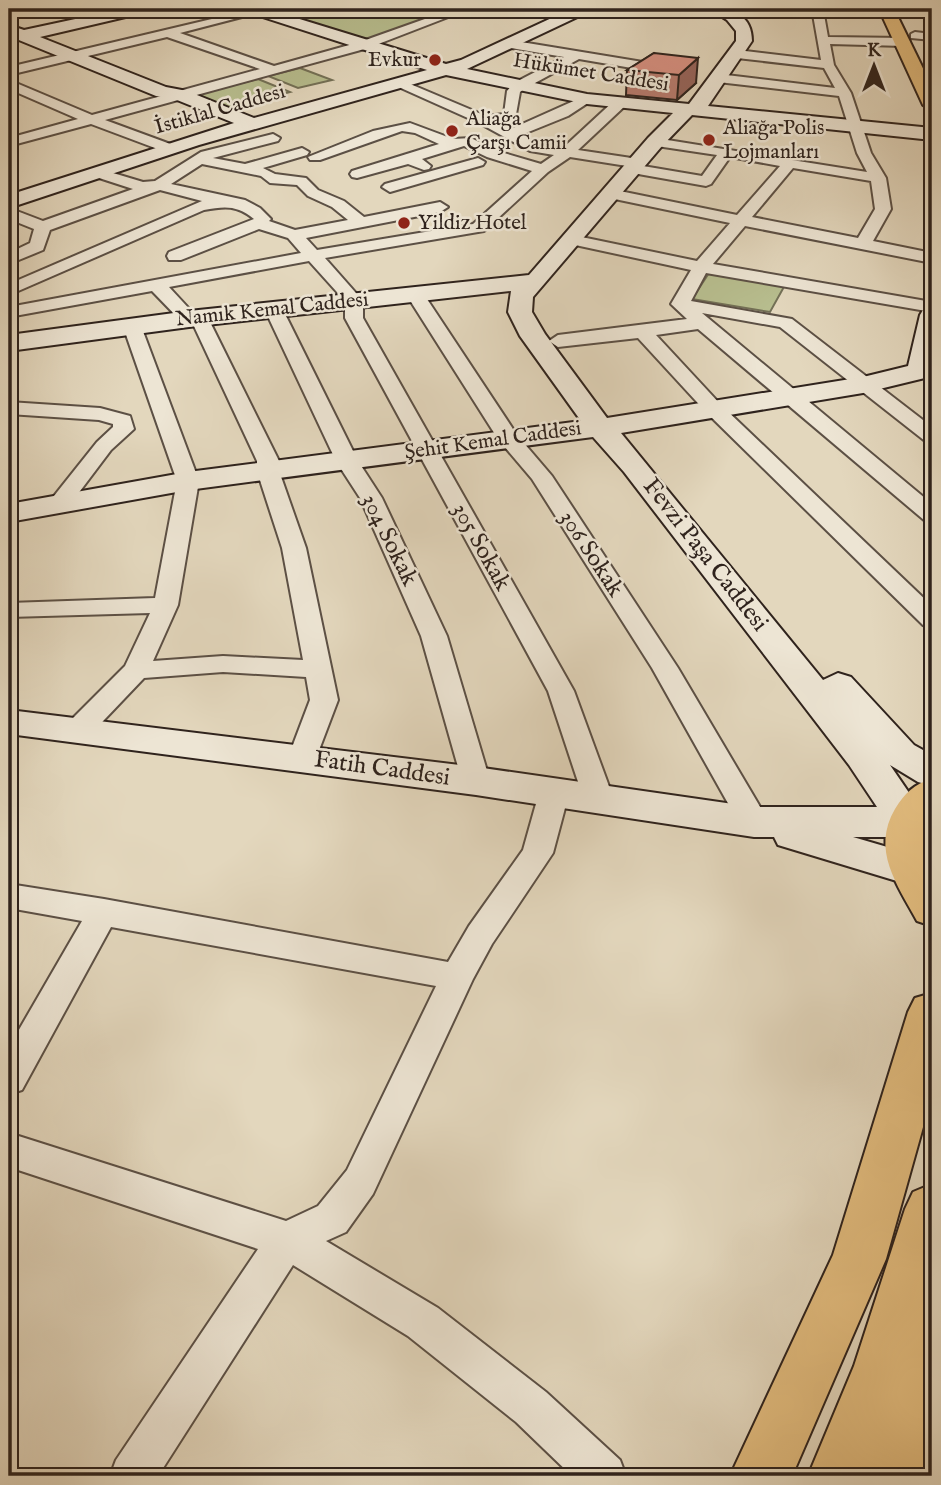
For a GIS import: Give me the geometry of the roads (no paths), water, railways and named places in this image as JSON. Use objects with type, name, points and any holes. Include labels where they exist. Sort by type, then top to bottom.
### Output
[{"type":"highway","points":[[886,9],[917,38],[932,105]]},
{"type":"highway","points":[[902,9],[927,55]]},
{"type":"highway","points":[[920,808],[904,845],[926,895]]},
{"type":"highway","points":[[761,1476],[859,1259],[932,1012]]},
{"type":"highway","points":[[839,1476],[883,1367],[932,1209]]},
{"type":"highway","points":[[892,1476],[932,1346]]},
{"type":"street","points":[[100,9],[117,15]]},
{"type":"street","points":[[16,33],[142,9]]},
{"type":"street","points":[[9,142],[176,93],[364,45],[463,9]]},
{"type":"street","points":[[545,9],[568,11]]},
{"type":"street","name":"İstiklal Caddesi","points":[[14,197],[160,151],[467,64],[583,9]]},
{"type":"street","points":[[711,9],[726,14],[744,30],[744,41],[737,54],[828,65]]},
{"type":"street","points":[[726,14],[763,9]]},
{"type":"street","points":[[817,9],[828,65],[844,93],[864,153],[878,178],[883,209],[863,244]]},
{"type":"street","points":[[9,71],[255,10]]},
{"type":"street","name":"Hükümet Caddesi","points":[[255,10],[446,70],[587,99],[624,93],[687,110],[932,134]]},
{"type":"street","name":"İstiklal Caddesi","points":[[446,70],[568,11]]},
{"type":"street","name":"Fevzi Paşa Caddesi","points":[[687,110],[683,105],[729,55],[737,41],[736,31],[726,14]]},
{"type":"street","points":[[16,33],[78,54],[162,92],[176,93],[253,124]]},
{"type":"street","points":[[168,33],[274,70]]},
{"type":"street","points":[[824,40],[917,38]]},
{"type":"street","points":[[9,312],[315,255],[478,228],[543,169],[565,154],[624,93],[661,69],[509,44]]},
{"type":"street","name":"Fevzi Paşa Caddesi","points":[[737,54],[698,107],[687,110],[655,142],[533,285],[521,294],[520,312],[533,336],[754,580],[808,650],[887,741],[900,754],[932,772]]},
{"type":"street","points":[[484,120],[510,117],[514,91],[519,86],[577,55]]},
{"type":"street","points":[[718,78],[844,93]]},
{"type":"street","points":[[9,84],[180,160],[200,159],[247,168],[266,173],[270,178]]},
{"type":"street","points":[[398,84],[484,120],[535,148],[705,181],[726,152]]},
{"type":"street","points":[[19,102],[39,96]]},
{"type":"street","points":[[508,135],[563,113],[587,99]]},
{"type":"street","points":[[247,168],[338,150],[348,142],[408,126],[451,144]]},
{"type":"street","points":[[9,213],[43,227],[159,186],[206,155],[273,138]]},
{"type":"street","points":[[356,174],[466,141],[492,154],[543,169]]},
{"type":"street","points":[[655,142],[878,178]]},
{"type":"street","points":[[390,187],[478,162],[492,154]]},
{"type":"street","points":[[409,159],[439,172]]},
{"type":"street","points":[[478,162],[492,168],[508,159]]},
{"type":"street","points":[[680,304],[701,267],[789,164]]},
{"type":"street","points":[[97,173],[142,187],[159,186],[229,201],[252,208],[263,219],[258,223],[163,252]]},
{"type":"street","points":[[9,290],[200,206],[229,201],[270,178],[301,181],[321,175]]},
{"type":"street","points":[[301,181],[313,193],[338,204],[359,221]]},
{"type":"street","points":[[610,194],[738,222],[932,258]]},
{"type":"street","points":[[200,206],[293,235],[440,207]]},
{"type":"street","points":[[9,259],[37,246],[43,227]]},
{"type":"street","points":[[293,235],[301,246],[315,255],[354,301]]},
{"type":"street","points":[[127,238],[163,252],[196,277]]},
{"type":"street","points":[[572,240],[701,267],[932,307]]},
{"type":"street","points":[[60,268],[114,292]]},
{"type":"street","points":[[156,284],[194,319],[268,461],[268,471],[294,548],[324,700],[302,758]]},
{"type":"street","name":"Fevzi Paşa Caddesi","points":[[533,285],[535,311],[558,341],[635,466],[863,756],[920,808]]},
{"type":"street","name":"Namık Kemal Caddesi","points":[[9,343],[132,326],[415,294],[533,285]]},
{"type":"street","points":[[786,323],[810,286]]},
{"type":"street","name":"306 Sokak","points":[[415,294],[509,439],[541,477],[665,668],[754,822]]},
{"type":"street","name":"305 Sokak","points":[[354,301],[354,318],[561,691],[599,800]]},
{"type":"street","points":[[680,304],[932,515]]},
{"type":"street","points":[[680,304],[786,323],[932,437]]},
{"type":"street","name":"304 Sokak","points":[[274,310],[347,461],[371,498],[434,636],[476,781]]},
{"type":"street","name":"Şehit Kemal Caddesi","points":[[9,513],[188,481],[612,425],[926,375],[932,315]]},
{"type":"street","points":[[558,341],[700,323]]},
{"type":"street","points":[[75,733],[136,670],[166,605],[188,481],[132,326]]},
{"type":"street","points":[[643,332],[714,409],[932,620]]},
{"type":"street","points":[[9,408],[100,414],[124,420],[124,429],[104,446],[57,506]]},
{"type":"street","points":[[9,610],[166,605]]},
{"type":"street","points":[[136,670],[223,664],[320,669]]},
{"type":"street","name":"Fatih Caddesi","points":[[9,722],[75,733],[302,758],[476,781],[754,822],[920,808]]},
{"type":"street","points":[[132,1476],[287,1240],[332,1219],[360,1182],[457,977],[480,935],[538,853],[554,793]]},
{"type":"street","name":"Fatih Caddesi","points":[[754,822],[926,895]]},
{"type":"street","points":[[9,896],[104,911],[457,977]]},
{"type":"street","points":[[9,1079],[104,911]]},
{"type":"street","points":[[9,1150],[287,1240],[422,1322],[531,1408],[604,1476]]},
{"type":"place","name":"Evkur","points":[[435,60]]},
{"type":"place","name":"Aliağa Çarşı Camii","points":[[452,131]]},
{"type":"place","name":"Aliağa Polis Lojmanları","points":[[709,140]]},
{"type":"place","name":"Yildiz Hotel","points":[[404,223]]}]
